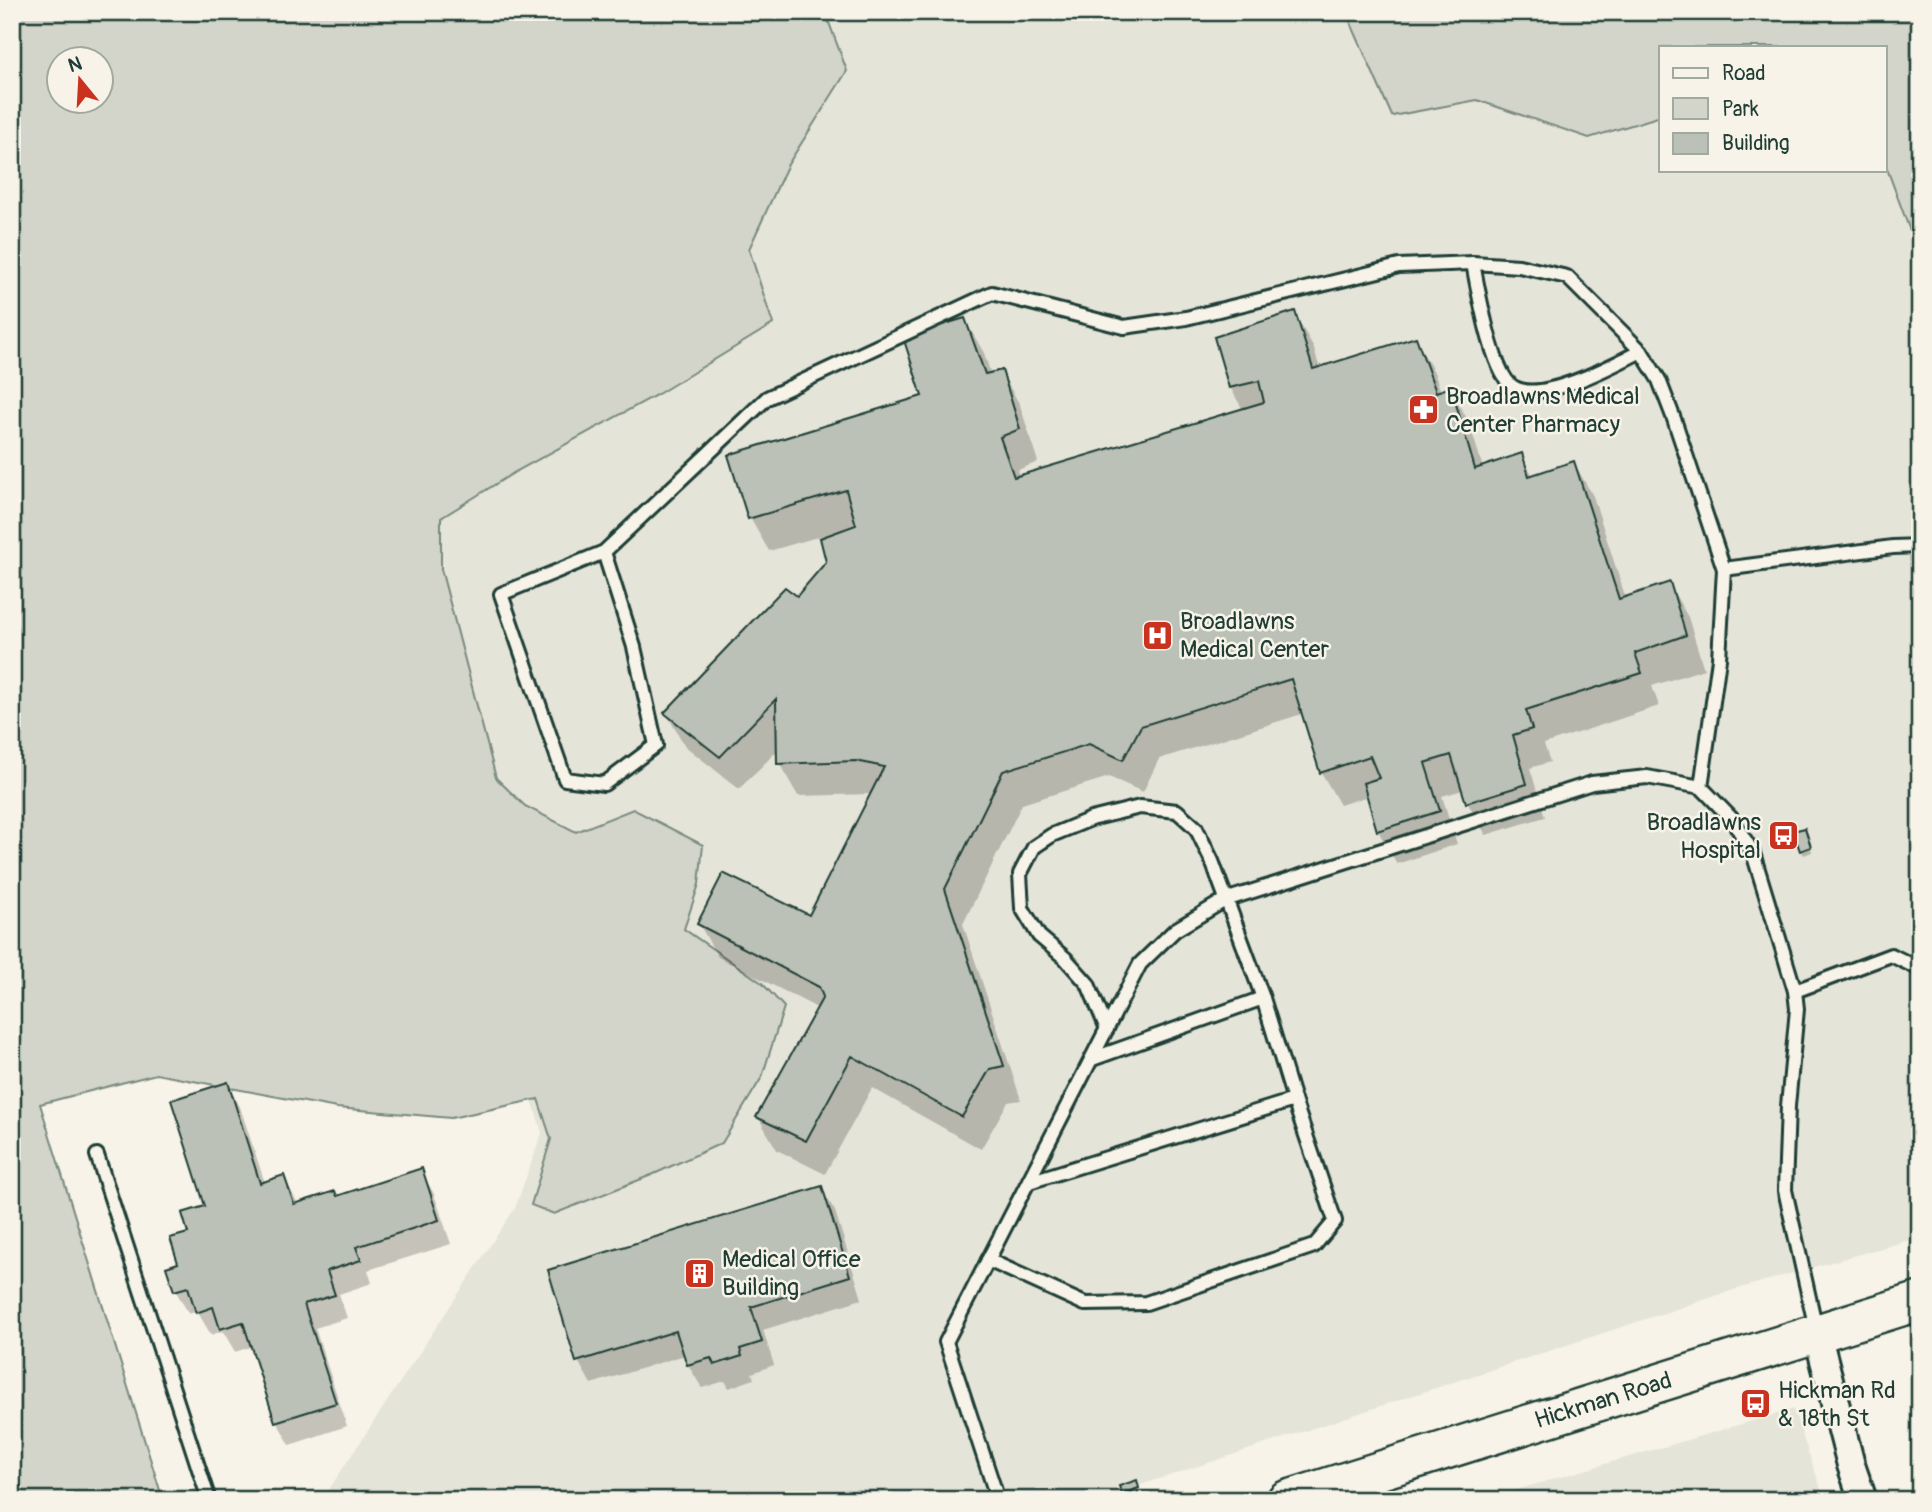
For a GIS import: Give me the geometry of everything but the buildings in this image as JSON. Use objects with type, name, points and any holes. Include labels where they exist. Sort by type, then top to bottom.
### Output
[{"type":"main road","name":"Hickman Road","points":[[1286,1500],[1920,1301]]},
{"type":"street","points":[[1817,1333],[1851,1465],[1863,1500]]},
{"type":"lane","points":[[1473,263],[1487,329],[1501,373],[1513,388],[1529,393],[1545,390],[1595,374],[1641,351]]},
{"type":"lane","points":[[604,552],[634,648],[656,745],[604,784],[565,779],[501,594],[604,552],[767,398],[992,293],[1124,327],[1186,318],[1399,266],[1473,263],[1519,266],[1567,277],[1641,351],[1659,380],[1675,419],[1724,569],[1720,659],[1701,787]]},
{"type":"lane","points":[[1724,569],[1893,547],[1920,547]]},
{"type":"lane","points":[[998,1500],[946,1342],[1140,964],[1175,930],[1225,900],[1592,783],[1647,777],[1701,787],[1732,819],[1753,853],[1795,991],[1797,1009],[1788,1106],[1785,1190],[1817,1333]]},
{"type":"lane","points":[[988,1260],[1085,1304],[1146,1303],[1314,1246],[1335,1221],[1263,998],[1212,861],[1196,828],[1177,811],[1140,807],[1103,816],[1052,835],[1034,847],[1020,874],[1022,908],[1040,936],[1065,958],[1088,984],[1107,1029]]},
{"type":"lane","points":[[1795,991],[1891,955],[1920,969]]},
{"type":"lane","points":[[1092,1059],[1263,998]]},
{"type":"lane","points":[[1029,1182],[1294,1100]]},
{"type":"lane","points":[[97,1155],[209,1500]]},
{"type":"shaded area","name":"Broadlawns Medical Center","points":[[208,12],[1920,12],[1920,1237],[1737,1289],[1095,1500],[322,1500],[515,1208],[542,1133]]},
{"type":"shaded area","points":[[1793,1409],[1825,1500],[1482,1500]]},
{"type":"green space","points":[[12,12],[825,12],[847,71],[787,166],[749,249],[773,324],[658,394],[515,472],[441,518],[441,569],[496,778],[525,806],[576,832],[633,809],[703,845],[699,884],[684,929],[762,983],[784,1007],[762,1077],[722,1143],[554,1214],[531,1205],[551,1139],[538,1099],[451,1118],[337,1108],[156,1074],[40,1104],[163,1500],[12,1500]]},
{"type":"green space","points":[[1346,12],[1920,12],[1920,258],[1886,166],[1886,46],[1659,46],[1659,117],[1589,138],[1477,100],[1392,116]]},
{"type":"place","name":"Broadlawns Medical Center Pharmacy","points":[[1423,410]]},
{"type":"place","name":"Broadlawns Medical Center","points":[[1157,635]]},
{"type":"place","name":"Broadlawns Hospital","points":[[1784,836]]},
{"type":"place","name":"Medical Office Building","points":[[699,1273]]},
{"type":"place","name":"Hickman Rd & 18th St","points":[[1755,1404]]}]
